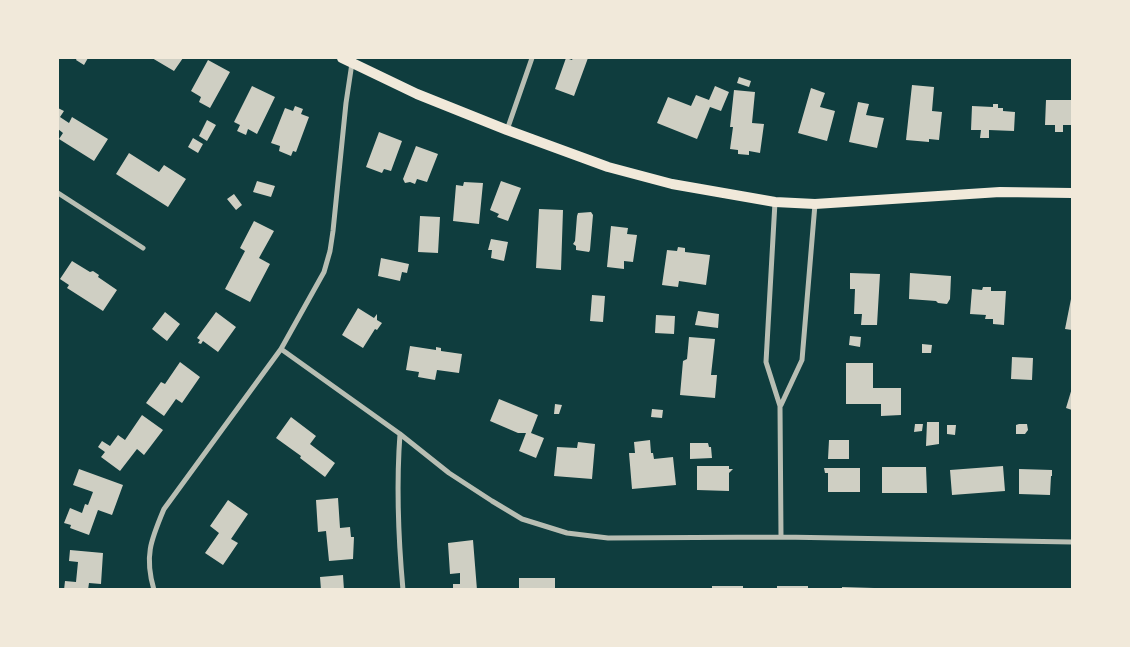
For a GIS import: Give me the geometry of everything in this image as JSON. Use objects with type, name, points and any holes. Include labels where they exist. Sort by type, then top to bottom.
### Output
[{"type":"main road","points":[[342,58],[417,94],[507,130],[608,167],[672,184],[775,202],[815,204],[1000,192],[1072,193]]},
{"type":"street","points":[[507,130],[532,58]]},
{"type":"street","points":[[154,590],[149,572],[149,552],[164,509],[281,349],[324,272],[330,251],[352,63]]},
{"type":"street","points":[[58,193],[143,248]]},
{"type":"street","points":[[775,202],[766,362],[780,406],[781,537]]},
{"type":"street","points":[[780,406],[802,360],[815,204]]},
{"type":"street","points":[[281,349],[400,434],[449,473],[522,519],[567,533],[608,538],[781,537],[1072,542]]},
{"type":"street","points":[[400,434],[397,532],[403,590]]},
{"type":"building","points":[[77,58],[88,58],[84,65],[76,60]]},
{"type":"building","points":[[152,58],[183,58],[174,71]]},
{"type":"building","points":[[566,58],[572,60],[573,58],[588,58],[574,96],[555,89]]},
{"type":"building","points":[[208,60],[230,72],[210,108],[199,102],[201,97],[191,91]]},
{"type":"building","points":[[739,77],[751,81],[749,87],[737,83]]},
{"type":"building","points":[[912,85],[934,87],[932,111],[942,112],[939,140],[929,139],[929,142],[906,140]]},
{"type":"building","points":[[252,86],[275,97],[257,134],[248,129],[246,135],[237,131],[240,125],[234,122]]},
{"type":"building","points":[[715,86],[729,92],[721,111],[710,107],[697,139],[657,123],[668,97],[691,106],[696,95],[709,100]]},
{"type":"building","points":[[811,88],[825,93],[820,107],[835,111],[827,141],[798,133]]},
{"type":"building","points":[[734,90],[755,92],[752,123],[764,124],[760,153],[749,151],[749,155],[738,154],[738,150],[730,149],[733,127],[730,127]]},
{"type":"building","points":[[1046,100],[1072,100],[1072,125],[1063,125],[1063,132],[1055,132],[1055,125],[1045,125]]},
{"type":"building","points":[[858,102],[869,104],[866,115],[884,118],[877,148],[849,142]]},
{"type":"building","points":[[993,104],[998,104],[998,108],[1003,108],[1003,111],[1015,112],[1014,131],[989,130],[989,138],[980,138],[981,130],[971,130],[972,106],[993,107]]},
{"type":"building","points":[[295,106],[303,109],[301,114],[309,117],[296,152],[293,151],[291,156],[279,151],[280,146],[271,143],[285,108],[293,111]]},
{"type":"building","points":[[58,108],[64,111],[60,117],[69,123],[72,117],[108,139],[94,161],[59,139],[63,133],[58,129]]},
{"type":"building","points":[[207,120],[216,125],[207,141],[199,136]]},
{"type":"building","points":[[379,132],[402,141],[391,171],[384,169],[382,173],[366,167]]},
{"type":"building","points":[[193,138],[203,144],[198,153],[188,147]]},
{"type":"building","points":[[416,146],[438,154],[427,182],[417,179],[415,184],[405,183],[403,179]]},
{"type":"building","points":[[129,153],[159,172],[164,165],[186,179],[168,207],[116,174]]},
{"type":"building","points":[[257,181],[275,186],[271,197],[253,192]]},
{"type":"building","points":[[501,181],[521,188],[508,221],[497,217],[499,214],[490,210]]},
{"type":"building","points":[[464,182],[483,183],[479,224],[453,221],[456,185],[463,186]]},
{"type":"building","points":[[234,194],[242,205],[236,210],[227,199]]},
{"type":"building","points":[[539,209],[563,210],[561,270],[536,268]]},
{"type":"building","points":[[591,212],[593,215],[590,250],[589,252],[576,250],[576,246],[573,244],[578,213]]},
{"type":"building","points":[[420,216],[440,217],[438,253],[418,252]]},
{"type":"building","points":[[254,221],[274,231],[259,258],[270,264],[250,302],[225,289],[245,251],[240,248]]},
{"type":"building","points":[[611,226],[628,228],[627,234],[637,235],[633,262],[624,261],[624,269],[607,267]]},
{"type":"building","points":[[491,239],[508,242],[504,261],[491,258],[492,250],[488,250]]},
{"type":"building","points":[[678,247],[685,248],[685,252],[710,255],[706,285],[679,281],[678,287],[662,285],[667,250],[677,251]]},
{"type":"building","points":[[381,258],[409,264],[407,273],[402,272],[400,281],[378,276]]},
{"type":"building","points":[[72,261],[90,272],[93,271],[99,275],[98,277],[117,290],[103,311],[67,288],[69,285],[60,279]]},
{"type":"building","points":[[850,273],[880,274],[877,325],[861,325],[862,314],[854,314],[855,289],[850,289]]},
{"type":"building","points":[[910,273],[951,276],[950,299],[947,304],[936,301],[909,299]]},
{"type":"building","points":[[983,287],[991,287],[991,291],[1006,291],[1004,325],[993,324],[993,319],[985,319],[986,315],[970,314],[972,289],[982,290]]},
{"type":"building","points":[[592,295],[605,296],[603,322],[590,321]]},
{"type":"building","points":[[1072,299],[1072,330],[1065,329]]},
{"type":"building","points":[[358,308],[374,318],[377,314],[377,320],[382,323],[377,330],[375,329],[363,348],[342,335]]},
{"type":"building","points":[[698,311],[719,314],[718,328],[695,325]]},
{"type":"building","points":[[165,312],[180,324],[167,341],[152,329]]},
{"type":"building","points":[[216,312],[236,327],[218,352],[203,341],[201,344],[198,343],[200,340],[197,338]]},
{"type":"building","points":[[656,315],[675,316],[674,334],[655,333]]},
{"type":"building","points":[[850,336],[861,337],[860,347],[849,345]]},
{"type":"building","points":[[689,337],[715,339],[711,375],[717,375],[715,398],[680,395],[683,361],[687,359]]},
{"type":"building","points":[[922,344],[932,345],[931,353],[922,353]]},
{"type":"building","points":[[410,346],[436,350],[436,347],[441,348],[441,351],[462,354],[459,373],[437,370],[435,380],[418,377],[419,372],[406,370]]},
{"type":"building","points":[[1012,357],[1033,358],[1032,380],[1011,379]]},
{"type":"building","points":[[180,362],[200,377],[182,403],[176,399],[164,416],[146,403],[161,382],[165,384]]},
{"type":"building","points":[[846,363],[873,363],[873,388],[901,388],[901,415],[881,416],[881,404],[846,404]]},
{"type":"building","points":[[1072,388],[1072,410],[1066,408]]},
{"type":"building","points":[[499,399],[538,415],[531,433],[544,438],[536,458],[519,451],[526,433],[518,433],[490,421]]},
{"type":"building","points":[[555,404],[562,405],[559,414],[554,414]]},
{"type":"building","points":[[652,409],[663,410],[662,418],[651,417]]},
{"type":"building","points":[[142,415],[163,430],[144,455],[137,449],[120,471],[101,457],[105,452],[98,447],[102,441],[110,446],[118,435],[125,440]]},
{"type":"building","points":[[291,417],[316,436],[310,444],[335,463],[325,477],[276,438]]},
{"type":"building","points":[[927,422],[939,422],[939,444],[926,446]]},
{"type":"building","points":[[915,424],[923,424],[922,431],[914,432]]},
{"type":"building","points":[[1027,424],[1028,430],[1025,434],[1016,434],[1016,425]]},
{"type":"building","points":[[947,425],[956,425],[955,435],[947,434]]},
{"type":"building","points":[[650,440],[651,453],[653,453],[654,459],[673,457],[676,485],[632,489],[629,453],[635,453],[634,442]]},
{"type":"building","points":[[829,440],[849,440],[849,459],[828,459]]},
{"type":"building","points":[[578,442],[595,444],[592,479],[554,476],[557,447],[577,448]]},
{"type":"building","points":[[690,443],[708,443],[709,447],[711,447],[712,458],[690,459]]},
{"type":"building","points":[[697,466],[729,466],[729,469],[733,469],[729,473],[729,491],[697,490]]},
{"type":"building","points":[[1003,466],[1005,491],[952,495],[950,470]]},
{"type":"building","points":[[882,467],[926,467],[927,493],[882,493]]},
{"type":"building","points":[[824,468],[860,468],[860,492],[828,492],[828,473],[825,473]]},
{"type":"building","points":[[79,469],[123,485],[112,515],[98,510],[89,535],[70,528],[71,525],[64,523],[70,508],[82,513],[85,504],[88,505],[93,492],[73,485]]},
{"type":"building","points":[[1019,469],[1052,470],[1050,495],[1019,494]]},
{"type":"building","points":[[338,498],[340,528],[350,527],[351,537],[354,537],[353,559],[329,561],[326,531],[318,532],[316,500]]},
{"type":"building","points":[[228,500],[248,514],[231,539],[238,543],[223,565],[205,553],[219,533],[210,526]]},
{"type":"building","points":[[473,540],[477,590],[453,590],[453,584],[460,584],[460,573],[450,574],[448,543]]},
{"type":"building","points":[[70,550],[103,553],[101,584],[89,583],[88,590],[64,590],[65,581],[76,582],[78,562],[69,561]]},
{"type":"building","points":[[343,575],[344,590],[321,590],[320,577]]},
{"type":"building","points":[[519,578],[555,578],[555,590],[519,590]]},
{"type":"building","points":[[712,586],[743,586],[743,590],[712,590]]},
{"type":"building","points":[[777,586],[808,586],[808,590],[777,590]]},
{"type":"building","points":[[842,587],[874,588],[874,590],[842,590]]}]
